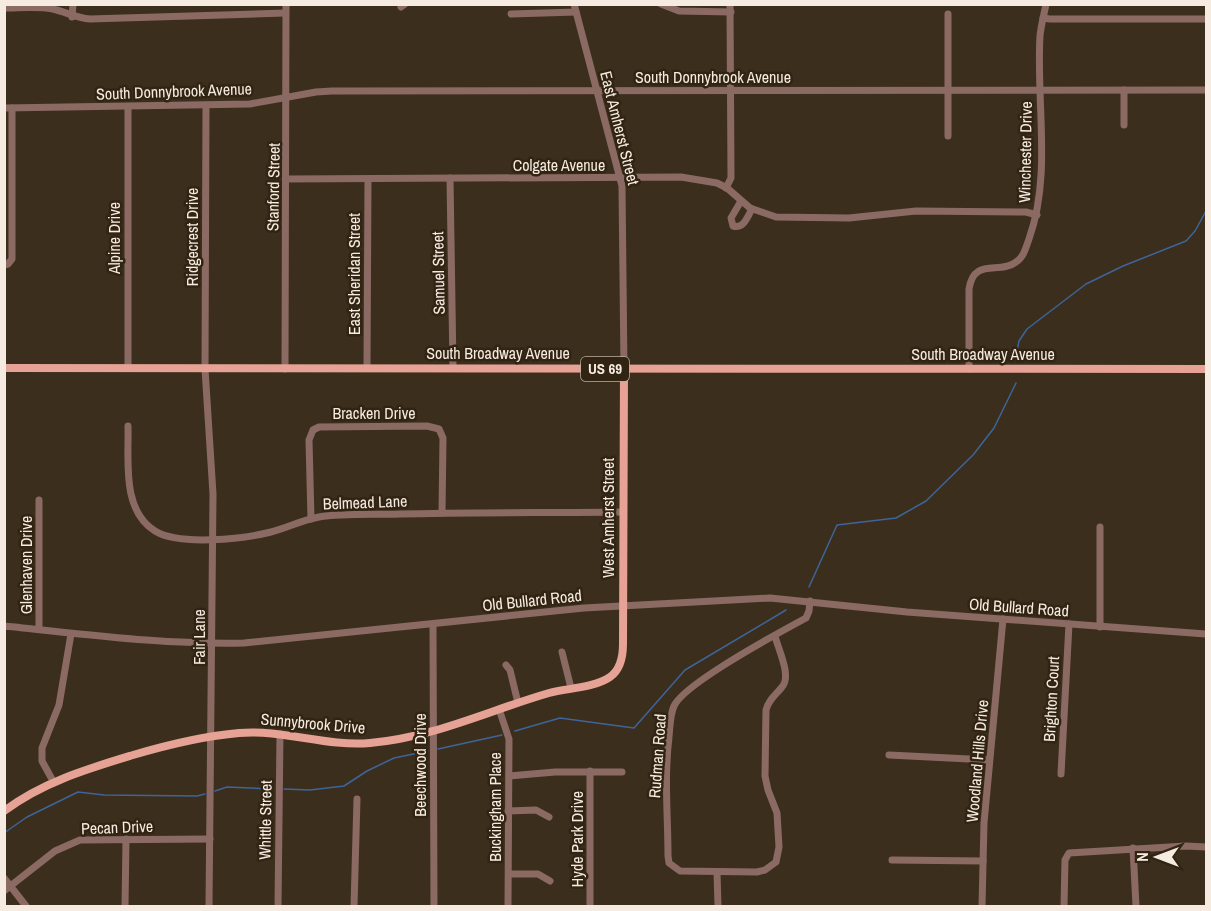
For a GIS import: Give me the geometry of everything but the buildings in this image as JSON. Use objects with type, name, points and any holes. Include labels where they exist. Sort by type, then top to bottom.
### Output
[{"type":"main road","name":"South Broadway Avenue","points":[[4,368],[1206,369]]},
{"type":"main road","name":"West Amherst Street","points":[[618,666],[623,651],[624,369]]},
{"type":"main road","name":"Sunnybrook Drive","points":[[4,811],[52,782],[157,748],[240,733],[280,734],[359,744],[394,741],[518,703],[602,681],[613,675],[618,666]]},
{"type":"street","points":[[72,4],[72,17]]},
{"type":"street","name":"Stanford Street","points":[[285,4],[285,369]]},
{"type":"street","points":[[661,4],[680,11],[730,8],[731,178],[726,188]]},
{"type":"street","name":"Winchester Drive","points":[[969,369],[969,289],[972,278],[983,269],[1016,263],[1026,249],[1037,215],[1041,181],[1040,38],[1046,4]]},
{"type":"street","points":[[4,8],[41,7],[72,17],[90,19],[285,13]]},
{"type":"street","points":[[511,14],[575,8]]},
{"type":"street","name":"East Amherst Street","points":[[575,8],[623,191],[624,369]]},
{"type":"street","points":[[948,14],[948,136]]},
{"type":"street","points":[[1043,18],[1206,19]]},
{"type":"street","points":[[1124,90],[1124,125]]},
{"type":"street","name":"South Donnybrook Avenue","points":[[8,108],[250,104],[332,91],[1206,90]]},
{"type":"street","name":"Ridgecrest Drive","points":[[205,369],[206,106]]},
{"type":"street","name":"Alpine Drive","points":[[128,107],[128,368]]},
{"type":"street","points":[[4,265],[12,259],[8,108]]},
{"type":"street","name":"Samuel Street","points":[[450,178],[453,368]]},
{"type":"street","name":"Colgate Avenue","points":[[286,179],[697,179],[717,183],[752,209],[772,217],[856,217],[916,211],[1026,212],[1037,215]]},
{"type":"street","name":"East Sheridan Street","points":[[367,368],[368,179]]},
{"type":"street","points":[[741,201],[730,218],[733,226],[742,225],[752,209]]},
{"type":"street","name":"Fair Lane","points":[[205,369],[213,483],[210,906]]},
{"type":"street","name":"Belmead Lane","points":[[128,426],[132,499],[140,517],[155,531],[172,538],[231,539],[271,532],[321,517],[442,513],[623,512]]},
{"type":"street","name":"Bracken Drive","points":[[311,519],[309,440],[313,430],[319,427],[427,426],[439,429],[443,438],[442,513]]},
{"type":"street","name":"Glenhaven Drive","points":[[39,500],[39,629]]},
{"type":"street","points":[[1100,526],[1100,627]]},
{"type":"street","name":"Old Bullard Road","points":[[4,626],[71,634],[213,644],[268,642],[623,606],[770,598],[885,610],[1206,634]]},
{"type":"street","name":"Rudman Road","points":[[717,872],[680,871],[669,863],[666,774],[674,707],[680,696],[691,687],[806,618],[810,601]]},
{"type":"street","name":"Woodland Hills Drive","points":[[982,906],[989,760],[1003,619]]},
{"type":"street","name":"Beechwood Drive","points":[[433,624],[434,906]]},
{"type":"street","name":"Brighton Court","points":[[1061,774],[1069,624]]},
{"type":"street","points":[[52,782],[44,765],[42,748],[59,705],[71,634]]},
{"type":"street","points":[[718,906],[717,872],[765,870],[776,862],[778,855],[777,813],[765,776],[766,711],[769,701],[784,686],[785,682],[785,672],[774,636]]},
{"type":"street","points":[[562,652],[571,688]]},
{"type":"street","points":[[506,665],[510,670],[518,703]]},
{"type":"street","name":"Buckingham Place","points":[[499,709],[507,731],[508,906]]},
{"type":"street","name":"Whittle Street","points":[[278,906],[280,734]]},
{"type":"street","points":[[889,755],[989,760]]},
{"type":"street","points":[[509,776],[590,771],[622,772]]},
{"type":"street","name":"Hyde Park Drive","points":[[590,771],[590,906]]},
{"type":"street","points":[[354,906],[357,799]]},
{"type":"street","points":[[508,811],[536,810],[549,817]]},
{"type":"street","name":"Pecan Drive","points":[[7,889],[55,851],[80,840],[210,839]]},
{"type":"street","points":[[125,906],[126,840]]},
{"type":"street","points":[[1064,906],[1065,860],[1069,853],[1133,848],[1206,847]]},
{"type":"street","points":[[1133,848],[1136,906]]},
{"type":"street","points":[[892,860],[983,861]]},
{"type":"street","points":[[508,874],[538,874],[550,881]]},
{"type":"street","points":[[4,878],[7,889],[26,906]]},
{"type":"waterway","points":[[1016,356],[1019,341],[1027,329],[1086,284],[1123,266],[1186,241],[1195,231],[1206,211]]},
{"type":"waterway","points":[[809,587],[837,525],[896,518],[926,501],[973,455],[994,428],[1016,383]]},
{"type":"waterway","points":[[515,731],[560,718],[634,728],[685,670],[786,610]]},
{"type":"waterway","points":[[438,749],[502,735]]},
{"type":"waterway","points":[[284,789],[310,790],[344,786],[367,771],[394,758],[428,751]]},
{"type":"waterway","points":[[215,791],[227,787],[273,789]]},
{"type":"waterway","points":[[4,833],[27,817],[78,792],[104,795],[197,796],[205,794]]}]
